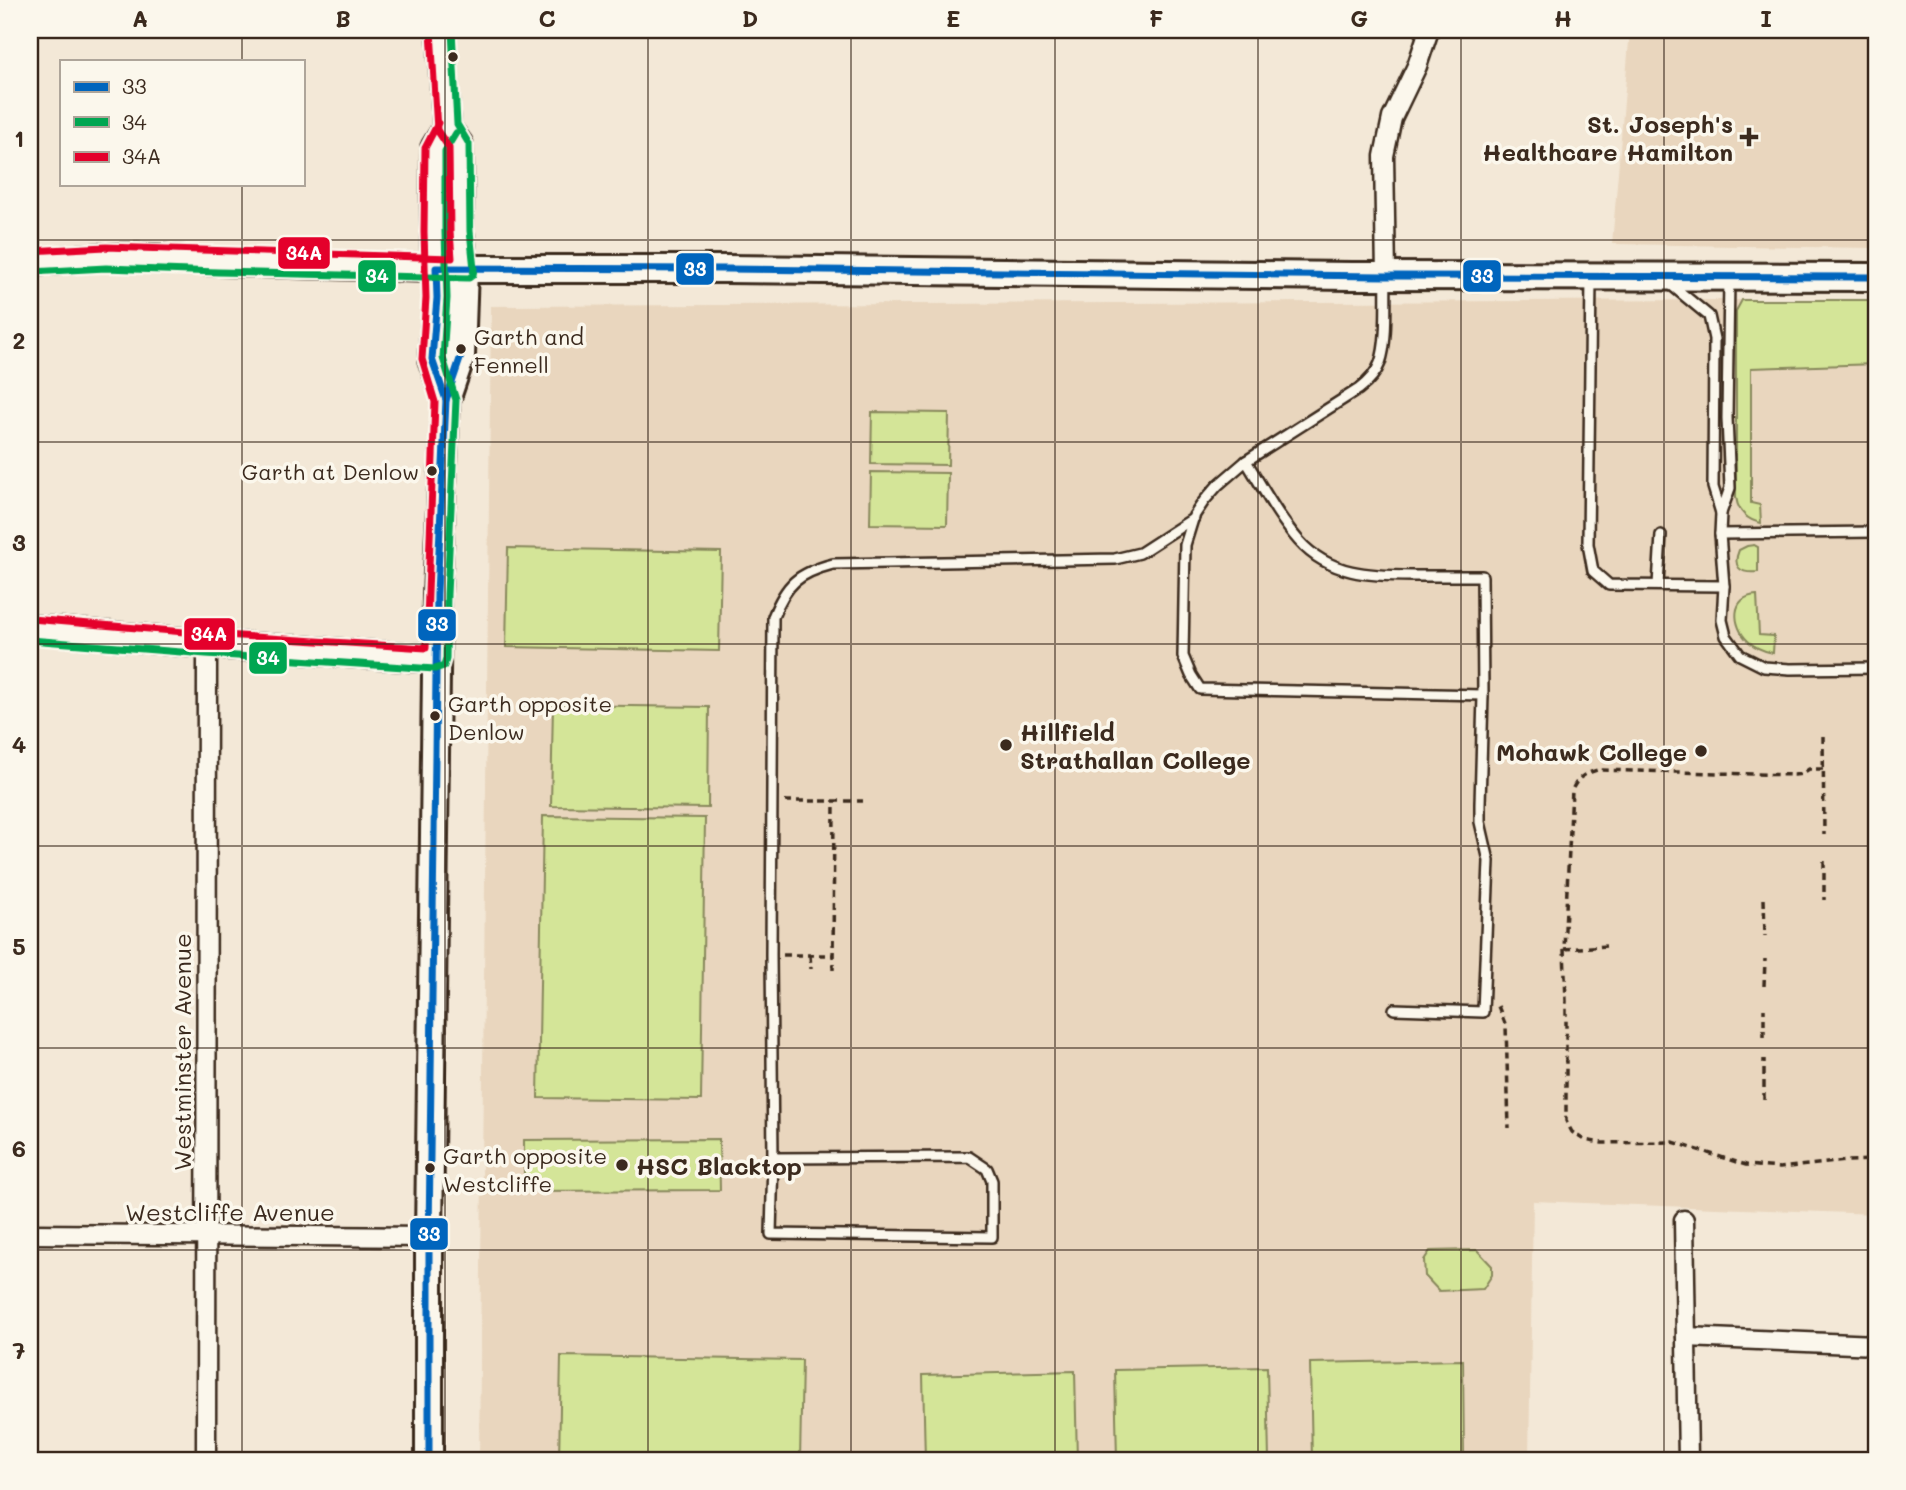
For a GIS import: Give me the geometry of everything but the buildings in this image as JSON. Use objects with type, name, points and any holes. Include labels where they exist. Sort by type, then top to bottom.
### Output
[{"type":"main road","points":[[429,1460],[436,659],[446,400],[460,356],[464,269],[460,232],[459,145],[447,128],[442,30]]},
{"type":"main road","points":[[446,400],[432,359],[437,298],[435,148],[447,128]]},
{"type":"main road","points":[[30,262],[106,257],[464,269],[1876,277]]},
{"type":"main road","points":[[30,629],[436,659]]},
{"type":"street","points":[[1386,276],[1384,156],[1392,118],[1418,66],[1429,30]]},
{"type":"street","name":"Westminster Avenue","points":[[206,1460],[207,644]]},
{"type":"street","points":[[1684,1220],[1688,1460]]},
{"type":"street","name":"Westcliffe Avenue","points":[[30,1234],[429,1237]]},
{"type":"street","points":[[1686,1337],[1876,1345]]},
{"type":"lane","points":[[1386,276],[1383,350],[1381,362],[1369,381],[1246,461],[1218,485],[1194,518],[1185,545],[1183,656],[1199,689],[1483,695]]},
{"type":"lane","points":[[1591,276],[1588,544],[1593,571],[1609,585],[1724,586]]},
{"type":"lane","points":[[1661,277],[1709,316],[1714,339],[1713,488],[1721,513]]},
{"type":"lane","points":[[1730,277],[1727,418],[1730,488],[1721,513],[1720,534],[1724,586],[1722,620],[1726,636],[1740,655],[1764,667],[1876,667]]},
{"type":"lane","points":[[1246,461],[1300,542],[1331,565],[1352,572],[1379,576],[1482,576],[1483,695],[1479,804],[1480,822],[1489,861],[1483,1012],[1394,1009]]},
{"type":"lane","points":[[773,1158],[969,1157],[987,1169],[992,1181],[992,1237],[771,1234],[773,617],[781,597],[795,581],[813,570],[833,564],[1115,559],[1140,553],[1194,518]]},
{"type":"lane","points":[[1720,534],[1876,532]]},
{"type":"lane","points":[[1658,585],[1661,535]]},
{"type":"path","points":[[1868,500],[1876,500]]},
{"type":"path","points":[[1823,736],[1824,835]]},
{"type":"path","points":[[1823,769],[1809,768],[1802,774],[1794,775],[1597,770],[1578,778],[1572,790],[1564,949],[1566,1121],[1572,1132],[1584,1140],[1602,1143],[1673,1142],[1746,1166],[1780,1168],[1876,1160]]},
{"type":"path","points":[[833,971],[834,800]]},
{"type":"path","points":[[772,801],[863,800]]},
{"type":"path","points":[[1824,861],[1824,900]]},
{"type":"path","points":[[1765,899],[1765,936]]},
{"type":"path","points":[[1564,949],[1606,946]]},
{"type":"path","points":[[771,955],[833,955]]},
{"type":"path","points":[[810,955],[811,969]]},
{"type":"path","points":[[1764,986],[1765,959]]},
{"type":"path","points":[[1497,1005],[1506,1026],[1509,1128]]},
{"type":"path","points":[[1764,1009],[1764,1037]]},
{"type":"path","points":[[1764,1059],[1764,1100]]},
{"type":"shaded area","name":"St. Joseph's Healthcare Hamilton","points":[[1630,30],[1876,30],[1876,248],[1612,244]]},
{"type":"shaded area","name":"Hillfield Strathallan College","points":[[1876,301],[1876,1214],[1533,1201],[1529,1460],[479,1460],[491,306]]},
{"type":"green space","points":[[1742,300],[1876,300],[1876,364],[1751,368],[1751,503],[1760,505],[1761,523],[1744,514],[1736,497],[1736,311]]},
{"type":"green space","points":[[872,412],[949,413],[948,465],[871,464]]},
{"type":"green space","points":[[871,472],[948,473],[947,525],[870,524]]},
{"type":"green space","points":[[1754,545],[1758,547],[1758,572],[1746,572],[1737,565],[1737,556],[1739,550]]},
{"type":"green space","points":[[508,548],[721,552],[719,651],[506,647]]},
{"type":"green space","points":[[1757,595],[1759,635],[1774,636],[1773,653],[1759,649],[1739,628],[1736,613],[1738,606],[1742,600]]},
{"type":"green space","points":[[553,705],[709,707],[708,808],[551,806]]},
{"type":"green space","points":[[543,816],[705,818],[701,1100],[538,1098]]},
{"type":"green space","name":"HSC Blacktop","points":[[719,1139],[720,1190],[524,1191],[524,1140]]},
{"type":"green space","points":[[1477,1250],[1492,1266],[1492,1275],[1483,1289],[1439,1291],[1425,1276],[1424,1260],[1430,1251]]},
{"type":"green space","points":[[561,1356],[802,1360],[800,1460],[559,1460]]},
{"type":"green space","points":[[1463,1360],[1464,1460],[1312,1460],[1310,1363]]},
{"type":"green space","points":[[1267,1367],[1269,1460],[1117,1460],[1115,1370]]},
{"type":"green space","points":[[1075,1371],[1077,1460],[925,1460],[923,1375]]},
{"type":"transit line","name":"34","points":[[31,272],[106,268],[469,278],[474,269],[470,231],[469,144],[457,124],[452,30]]},
{"type":"transit line","name":"34A","points":[[30,251],[106,247],[452,258],[449,148],[437,130],[431,31]]},
{"type":"transit line","name":"34A","points":[[31,619],[426,648],[435,402],[422,359],[426,298],[425,148],[438,123]]},
{"type":"transit line","name":"34","points":[[30,640],[435,669],[444,666],[456,400],[443,358],[447,298],[445,151],[456,133]]},
{"type":"transit line","name":"33","points":[[446,400],[432,359],[437,298],[436,268],[1876,277]]},
{"type":"transit line","name":"33","points":[[429,1460],[437,594],[446,400],[461,349]]},
{"type":"place","name":"St. Joseph's Healthcare Hamilton","points":[[1749,137]]},
{"type":"place","name":"Garth and Fennell","points":[[461,349]]},
{"type":"place","name":"Garth at Denlow","points":[[432,471]]},
{"type":"place","name":"Garth opposite Denlow","points":[[435,716]]},
{"type":"place","name":"Hillfield Strathallan College","points":[[1006,745]]},
{"type":"place","name":"Mohawk College","points":[[1701,751]]},
{"type":"place","name":"HSC Blacktop","points":[[622,1165]]},
{"type":"place","name":"Garth opposite Westcliffe","points":[[430,1168]]}]
